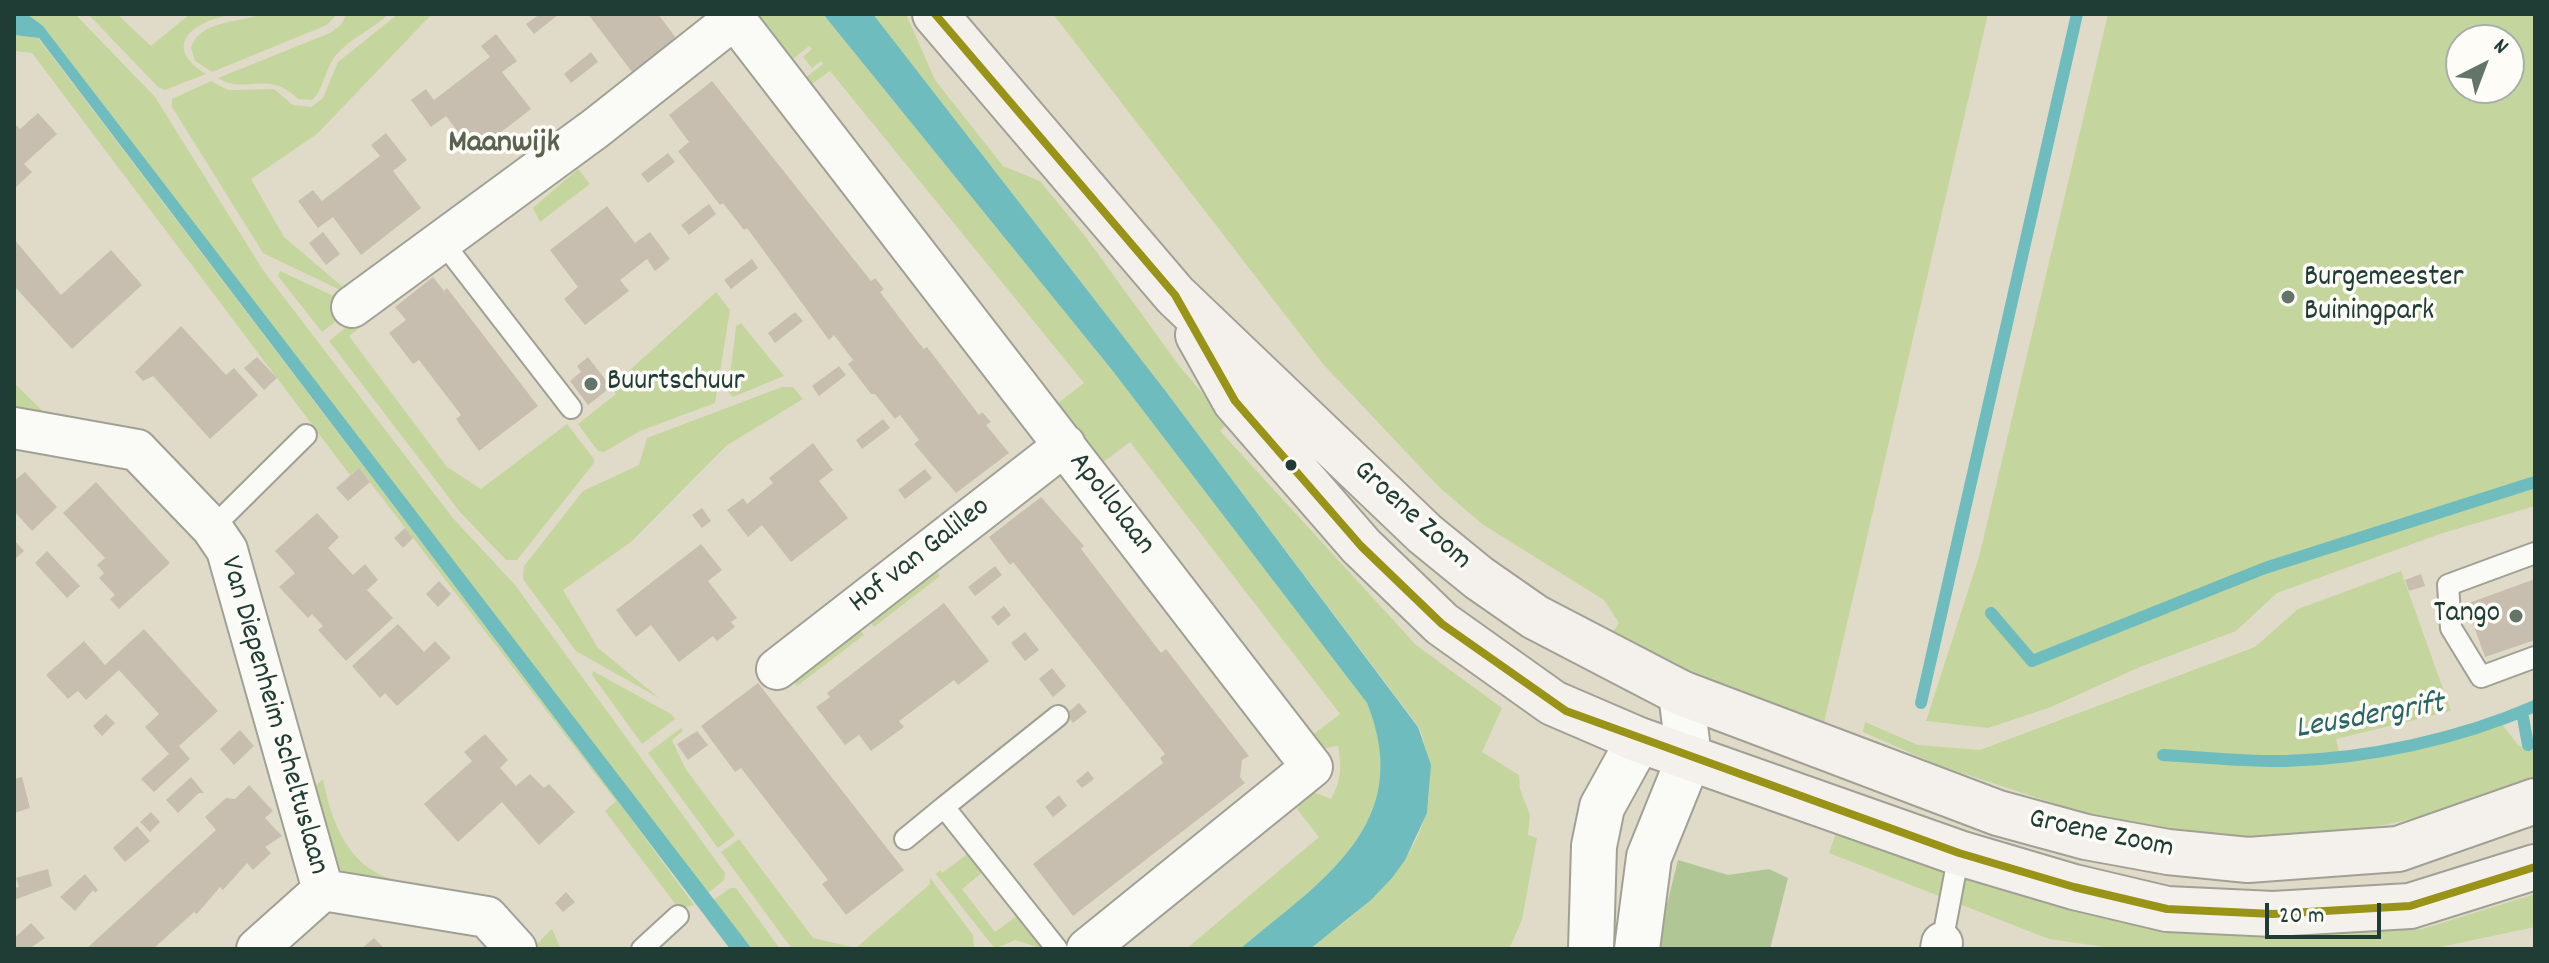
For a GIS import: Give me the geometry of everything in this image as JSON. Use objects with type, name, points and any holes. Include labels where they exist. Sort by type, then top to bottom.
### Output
[{"type":"main road","name":"Groene Zoom","points":[[935,14],[1175,295],[1425,534],[1479,578],[1535,617],[1681,693],[1998,813],[2086,837],[2168,852],[2248,860],[2398,849],[2535,801]]},
{"type":"main road","name":"Groene Zoom","points":[[1175,295],[1235,401],[1361,546],[1442,624],[1533,691],[1566,711],[1639,740],[1959,853],[2074,887],[2167,909],[2273,914],[2410,906],[2535,867]]},
{"type":"main road","points":[[1639,740],[1681,693]]},
{"type":"street","points":[[352,307],[596,128],[732,16]]},
{"type":"street","name":"Apollolaan","points":[[732,16],[1312,767],[1087,949]]},
{"type":"street","name":"Van Diepenheim Scheltuslaan","points":[[14,428],[137,450],[212,528],[227,550],[323,890],[487,917],[516,949]]},
{"type":"street","name":"Hof van Galileo","points":[[777,669],[1065,445]]},
{"type":"street","points":[[1637,949],[1649,857],[1689,758],[1681,693]]},
{"type":"street","points":[[1591,949],[1594,846],[1602,807],[1639,740]]},
{"type":"street","points":[[257,949],[323,890]]},
{"type":"lane","points":[[441,240],[571,408]]},
{"type":"lane","name":"Van Diepenheim Scheltuslaan","points":[[212,528],[306,435]]},
{"type":"lane","points":[[2535,553],[2448,585],[2451,628],[2481,677],[2535,657]]},
{"type":"lane","points":[[905,839],[1058,716]]},
{"type":"lane","points":[[944,807],[1057,949]]},
{"type":"lane","points":[[1941,946],[1959,853]]},
{"type":"lane","points":[[642,949],[678,916]]},
{"type":"green space","points":[[27,14],[75,14],[155,97],[263,270],[452,517],[515,585],[725,873],[724,880],[707,894],[43,26]]},
{"type":"green space","points":[[88,14],[117,14],[151,46],[190,14],[239,14],[211,20],[190,34],[184,42],[185,52],[192,63],[206,74],[165,90],[158,87]]},
{"type":"green space","points":[[262,14],[337,14],[327,25],[212,72],[195,61],[191,48],[202,32]]},
{"type":"green space","points":[[346,14],[389,14],[337,54],[312,100],[298,99],[277,85],[238,85],[218,78],[330,33],[341,25]]},
{"type":"green space","points":[[398,14],[432,14],[317,134],[251,179],[284,237],[344,288],[342,291],[263,253],[172,107],[172,99],[211,81],[228,90],[274,89],[293,105],[311,107],[323,98],[338,62]]},
{"type":"green space","points":[[734,14],[823,14],[1112,370],[1367,703],[1379,745],[1380,782],[1370,815],[1353,845],[1329,873],[1240,949],[1186,949],[1319,837],[1297,809],[1309,790],[1331,799],[1334,793],[1340,773],[1338,746],[1314,750],[1310,737],[1340,714],[1130,442],[1102,463],[1104,467],[1097,467],[1053,407],[1084,383],[830,71],[802,91],[805,95],[797,95]],"holes":[[[809,46],[812,49],[803,57],[812,68],[821,61],[823,64],[796,85],[794,81],[797,78],[789,67],[785,70],[783,67]]]},
{"type":"green space","points":[[873,14],[906,14],[935,80],[1003,166],[1040,181],[1085,236],[1180,367],[1228,423],[1220,431],[1416,645],[1502,708],[1482,752],[1519,775],[1520,789],[1530,815],[1528,835],[1537,838],[1522,920],[1509,949],[1310,949],[1375,895],[1408,853],[1420,832],[1430,783],[1419,727],[1164,389]]},
{"type":"green space","points":[[1053,14],[1988,14],[1824,723],[1773,711],[1608,639],[1619,623],[1604,600],[1482,524],[1439,487],[1323,364]]},
{"type":"green space","name":"Burgemeester Buiningpark","points":[[2108,14],[2535,14],[2535,506],[2440,534],[2277,593],[2236,631],[2140,667],[2051,707],[1988,728],[1926,721],[1979,557]]},
{"type":"green space","points":[[14,35],[38,38],[617,800],[694,905],[679,909],[605,811],[616,801],[359,468],[350,475],[32,53],[14,51]]},
{"type":"green space","points":[[578,169],[590,184],[540,222],[533,208]]},
{"type":"green space","points":[[280,271],[354,307],[322,332],[278,276]]},
{"type":"green space","points":[[716,292],[730,310],[715,403],[640,431],[604,452],[598,451],[578,424],[616,394],[611,387]]},
{"type":"green space","points":[[361,315],[367,322],[349,336],[447,467],[481,489],[567,424],[594,459],[594,463],[517,560],[506,560],[460,512],[329,341]]},
{"type":"green space","points":[[741,323],[784,376],[733,397],[728,392],[736,326]]},
{"type":"green space","points":[[14,383],[57,425],[14,421]]},
{"type":"green space","points":[[782,387],[793,387],[803,399],[726,446],[631,542],[563,590],[598,648],[659,698],[576,651],[523,579],[524,566],[583,491],[639,465],[647,438]]},
{"type":"green space","points":[[932,565],[940,576],[874,627],[866,617]]},
{"type":"green space","points":[[2401,571],[2451,711],[2336,739],[2341,760],[2410,748],[2502,724],[2518,745],[2527,749],[2532,744],[2535,716],[2535,783],[2482,802],[2389,824],[2285,842],[2116,824],[1938,765],[1863,732],[1865,722],[1918,745],[1980,750],[2255,647],[2298,609]]},
{"type":"green space","points":[[855,625],[864,635],[797,686],[789,676]]},
{"type":"green space","points":[[593,671],[675,719],[642,744],[592,675]]},
{"type":"green space","points":[[681,728],[683,731],[672,740],[685,768],[735,835],[718,848],[648,753]]},
{"type":"green space","points":[[323,779],[341,835],[363,864],[378,874],[418,883],[424,890],[348,878],[340,871],[313,788]]},
{"type":"green space","points":[[1839,824],[2069,907],[2245,937],[2422,929],[2535,894],[2535,927],[2431,949],[2118,949],[2049,939],[1829,853]]},
{"type":"green space","points":[[739,839],[813,938],[856,948],[930,884],[930,878],[973,935],[974,949],[792,949],[721,852]]},
{"type":"green space","points":[[969,853],[983,872],[962,889],[995,932],[1017,916],[1043,949],[1015,940],[995,949],[936,874]]},
{"type":"green space","points":[[1678,860],[1728,875],[1769,869],[1788,878],[1770,949],[1656,949]]},
{"type":"green space","points":[[730,888],[736,888],[780,949],[752,949],[712,901]]},
{"type":"green space","points":[[552,929],[561,949],[539,949],[536,945]]},
{"type":"water","points":[[14,14],[27,14],[43,26],[752,949],[730,949],[39,38],[14,35]]},
{"type":"water","points":[[823,14],[873,14],[1164,389],[1418,727],[1431,765],[1427,813],[1405,860],[1371,900],[1310,949],[1240,949],[1329,873],[1353,846],[1370,816],[1379,783],[1379,745],[1367,703],[1112,370]]},
{"type":"building","points":[[540,14],[559,14],[534,34],[526,24]]},
{"type":"building","points":[[588,14],[658,14],[676,38],[632,72]]},
{"type":"building","points":[[496,34],[517,61],[502,72],[531,109],[474,153],[446,116],[431,127],[411,100],[426,89],[434,100],[490,57],[481,46]]},
{"type":"building","points":[[591,52],[598,62],[571,83],[564,74]]},
{"type":"building","points":[[712,81],[871,281],[875,278],[884,289],[880,292],[918,342],[924,349],[927,347],[979,415],[982,412],[991,422],[986,425],[1009,453],[956,493],[914,444],[919,440],[900,415],[895,419],[875,394],[871,394],[848,364],[853,360],[834,335],[829,340],[747,228],[744,230],[723,203],[720,205],[678,151],[689,142],[669,115]]},
{"type":"building","points":[[38,113],[57,134],[24,164],[32,172],[14,189],[14,123],[20,129]]},
{"type":"building","points":[[386,133],[407,160],[393,171],[421,208],[361,255],[333,217],[318,228],[298,201],[313,190],[322,201],[380,156],[371,145]]},
{"type":"building","points":[[668,153],[675,162],[648,183],[641,174]]},
{"type":"building","points":[[709,204],[716,214],[689,235],[681,225]]},
{"type":"building","points":[[607,206],[635,243],[650,232],[670,259],[655,271],[647,259],[620,280],[629,291],[585,325],[564,299],[578,287],[550,250]]},
{"type":"building","points":[[323,232],[340,254],[326,265],[309,243]]},
{"type":"building","points":[[14,239],[61,295],[111,250],[142,285],[72,349],[14,286]]},
{"type":"building","points":[[752,259],[758,268],[731,289],[724,280]]},
{"type":"building","points":[[433,277],[444,291],[447,288],[538,406],[479,451],[456,419],[461,415],[419,360],[413,364],[389,333],[406,320],[395,307]]},
{"type":"building","points":[[795,312],[803,321],[775,343],[768,333]]},
{"type":"building","points":[[181,326],[226,375],[234,368],[258,395],[210,439],[153,376],[143,381],[135,372]]},
{"type":"building","points":[[257,357],[277,378],[264,390],[244,368]]},
{"type":"building","name":"Buurtschuur","points":[[588,357],[611,387],[588,405],[570,381],[581,372],[577,366]]},
{"type":"building","points":[[839,366],[846,375],[819,396],[812,386]]},
{"type":"building","points":[[883,419],[890,428],[862,449],[856,440]]},
{"type":"building","points":[[813,443],[833,470],[819,481],[848,518],[791,562],[762,525],[748,537],[727,510],[743,498],[747,504],[773,483],[769,478]]},
{"type":"building","points":[[359,468],[370,482],[348,501],[336,488]]},
{"type":"building","points":[[925,469],[932,478],[905,499],[898,490]]},
{"type":"building","points":[[25,472],[57,507],[32,531],[14,511],[14,481]]},
{"type":"building","points":[[96,482],[170,563],[119,609],[110,599],[115,595],[99,578],[104,573],[97,565],[105,558],[63,513]]},
{"type":"building","points":[[1041,497],[1084,546],[1081,549],[1161,653],[1166,649],[1249,756],[1242,760],[1240,777],[1245,783],[1073,916],[1033,864],[1163,763],[1160,758],[1165,754],[1013,562],[1010,565],[989,537]]},
{"type":"building","points":[[702,508],[711,521],[702,528],[692,515]]},
{"type":"building","points":[[317,513],[339,537],[328,548],[353,575],[365,564],[378,580],[367,590],[393,618],[346,661],[318,630],[323,626],[312,614],[308,618],[279,587],[295,573],[275,551]]},
{"type":"building","points":[[405,528],[413,538],[403,548],[394,538]]},
{"type":"building","points":[[14,540],[24,551],[14,560]]},
{"type":"building","points":[[701,544],[722,570],[708,581],[737,618],[731,622],[735,627],[717,641],[713,636],[679,662],[651,625],[636,637],[616,610]]},
{"type":"building","points":[[47,551],[80,586],[67,598],[35,563]]},
{"type":"building","points":[[995,566],[1002,575],[975,596],[968,587]]},
{"type":"building","points":[[2421,574],[2425,586],[2409,591],[2405,580]]},
{"type":"building","points":[[2535,579],[2535,640],[2485,657],[2466,604]]},
{"type":"building","points":[[439,581],[451,594],[438,607],[426,594]]},
{"type":"building","points":[[944,603],[989,661],[958,685],[954,680],[899,721],[904,727],[871,751],[859,735],[845,745],[816,707],[830,697],[827,693]]},
{"type":"building","points":[[1004,606],[1011,615],[998,626],[991,617]]},
{"type":"building","points":[[398,624],[424,652],[435,641],[451,658],[397,706],[385,693],[380,698],[352,666]]},
{"type":"building","points":[[144,629],[218,711],[179,746],[190,759],[154,792],[141,779],[169,754],[145,727],[159,714],[119,670],[86,700],[78,691],[68,699],[46,675],[84,641],[105,665]]},
{"type":"building","points":[[1025,632],[1039,650],[1025,661],[1011,643]]},
{"type":"building","points":[[1052,668],[1066,686],[1053,697],[1039,679]]},
{"type":"building","points":[[758,683],[904,870],[846,915],[822,884],[828,880],[741,768],[735,772],[701,726]]},
{"type":"building","points":[[1079,703],[1087,712],[1073,723],[1066,714]]},
{"type":"building","points":[[106,714],[115,723],[102,736],[93,726]]},
{"type":"building","points":[[240,730],[254,746],[234,765],[220,749]]},
{"type":"building","points":[[697,731],[708,745],[688,760],[677,744]]},
{"type":"building","points":[[485,734],[508,760],[500,768],[516,786],[530,774],[544,788],[549,784],[575,812],[539,845],[502,802],[458,842],[424,804],[472,761],[464,752]]},
{"type":"building","points":[[1088,771],[1094,779],[1082,788],[1076,781]]},
{"type":"building","points":[[22,777],[30,808],[14,813],[14,779]]},
{"type":"building","points":[[191,777],[204,793],[199,793],[178,813],[166,800]]},
{"type":"building","points":[[249,785],[273,811],[265,818],[282,836],[265,847],[271,853],[253,870],[247,863],[223,890],[220,887],[197,914],[194,912],[153,949],[86,949],[216,830],[205,817],[226,798],[235,799]]},
{"type":"building","points":[[1059,795],[1067,806],[1053,817],[1045,807]]},
{"type":"building","points":[[151,812],[160,822],[150,832],[140,822]]},
{"type":"building","points":[[137,826],[150,841],[125,862],[113,848]]},
{"type":"building","points":[[48,869],[52,886],[14,900],[14,888],[19,887],[16,878]]},
{"type":"building","points":[[85,874],[98,890],[95,893],[93,890],[75,911],[60,897]]},
{"type":"building","points":[[566,892],[575,902],[563,912],[555,903]]},
{"type":"building","points":[[31,923],[45,938],[29,949],[14,949],[14,938]]},
{"type":"building","points":[[374,938],[385,949],[361,949]]},
{"type":"waterway","points":[[1921,703],[2077,14]]},
{"type":"waterway","points":[[1991,613],[2032,661],[2265,568],[2535,482]]},
{"type":"waterway","name":"Leusdergrift","points":[[2163,755],[2270,761],[2348,756],[2444,737],[2535,706]]},
{"type":"waterway","points":[[2522,712],[2528,745]]},
{"type":"transit line","points":[[935,14],[1175,295],[1235,401],[1361,546],[1442,624],[1566,711],[1959,853],[2074,887],[2167,909],[2273,914],[2410,906],[2535,867]]},
{"type":"place","name":"Burgemeester Buiningpark","points":[[2288,297]]},
{"type":"place","name":"Buurtschuur","points":[[591,384]]},
{"type":"place","name":"Tango","points":[[2516,616]]},
{"type":"district","name":"Maanwijk","points":[[504,146]]}]
